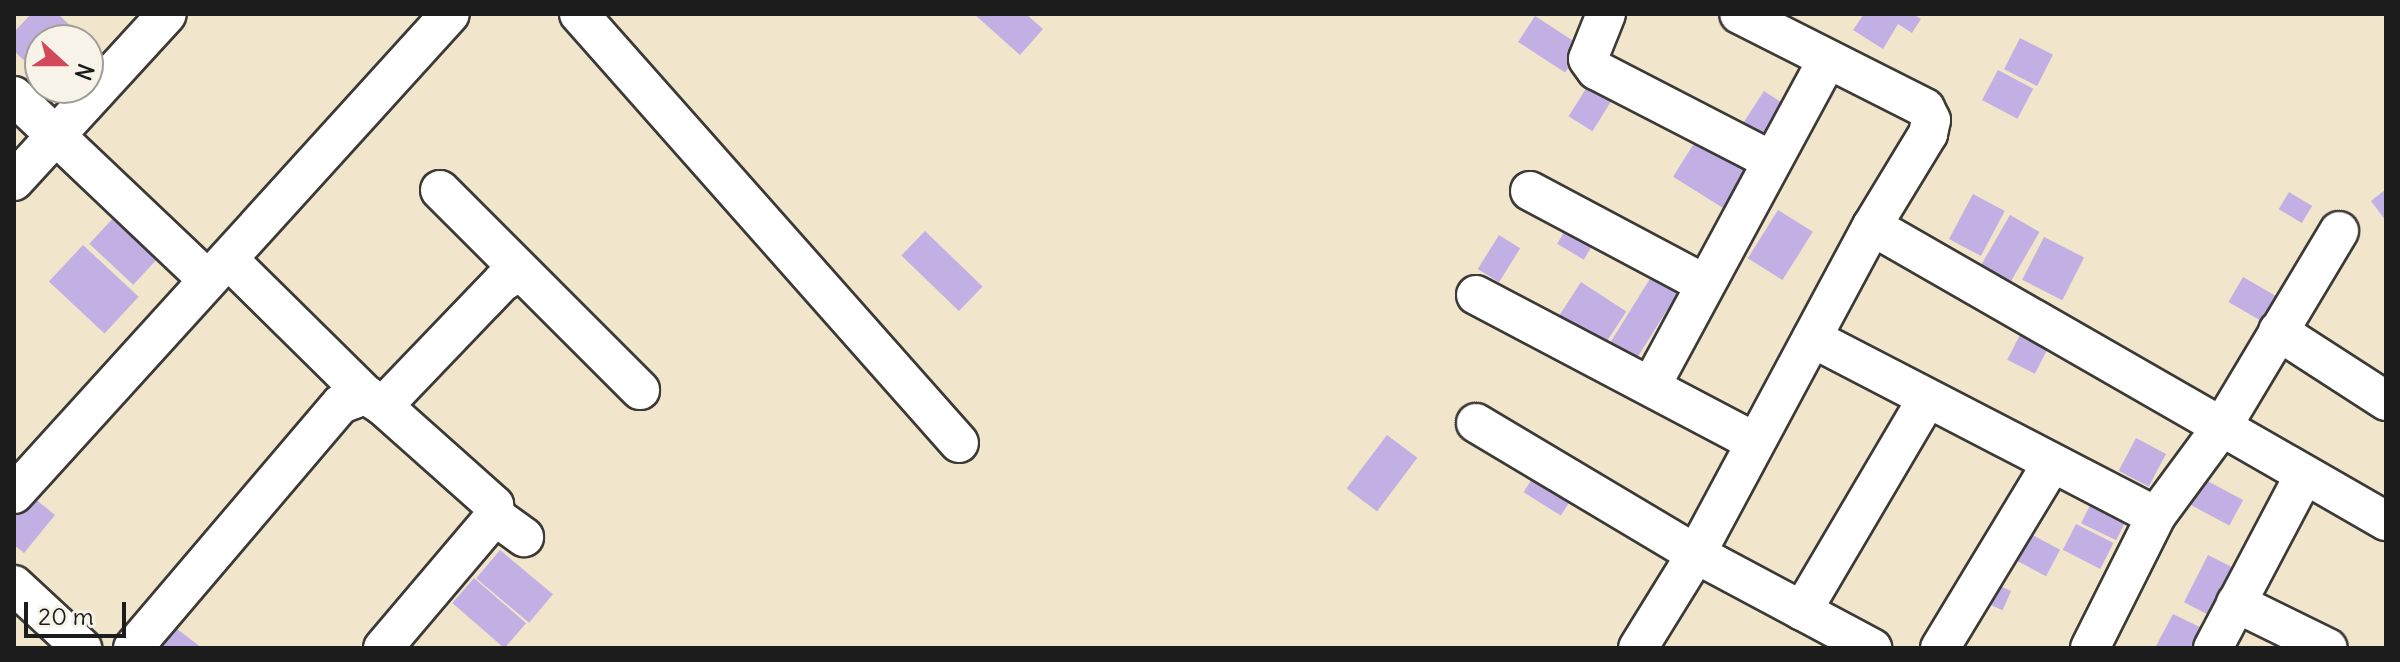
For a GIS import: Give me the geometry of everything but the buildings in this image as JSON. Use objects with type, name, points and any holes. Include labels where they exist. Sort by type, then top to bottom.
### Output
[{"type":"street","points":[[14,181],[167,14]]},
{"type":"street","points":[[14,494],[450,14]]},
{"type":"street","points":[[579,14],[959,443]]},
{"type":"street","points":[[1606,14],[1590,50],[1596,70],[1770,160]]},
{"type":"street","points":[[1638,648],[1696,554],[1872,226],[1928,134],[1931,120],[1925,108],[1739,14]]},
{"type":"street","points":[[1652,384],[1770,160],[1827,60]]},
{"type":"street","points":[[14,96],[54,135],[494,505],[509,527],[383,648]]},
{"type":"street","points":[[440,190],[519,272],[532,278],[640,390]]},
{"type":"street","points":[[1530,191],[1705,284]]},
{"type":"street","points":[[1872,226],[2223,425],[2303,477],[2386,521]]},
{"type":"street","points":[[2090,648],[2156,516],[2223,425],[2339,231]]},
{"type":"street","points":[[133,648],[341,404],[374,401],[502,282],[519,272]]},
{"type":"street","points":[[1476,295],[1652,384],[1755,442]]},
{"type":"street","points":[[2278,331],[2386,401]]},
{"type":"street","points":[[1812,338],[2051,465],[2156,516]]},
{"type":"street","points":[[1802,611],[1927,399]]},
{"type":"street","points":[[1476,423],[1696,554],[1872,648]]},
{"type":"street","points":[[1940,648],[2051,465]]},
{"type":"street","points":[[2213,648],[2303,477]]},
{"type":"street","points":[[14,585],[82,648]]},
{"type":"street","points":[[2236,603],[2328,648]]}]
